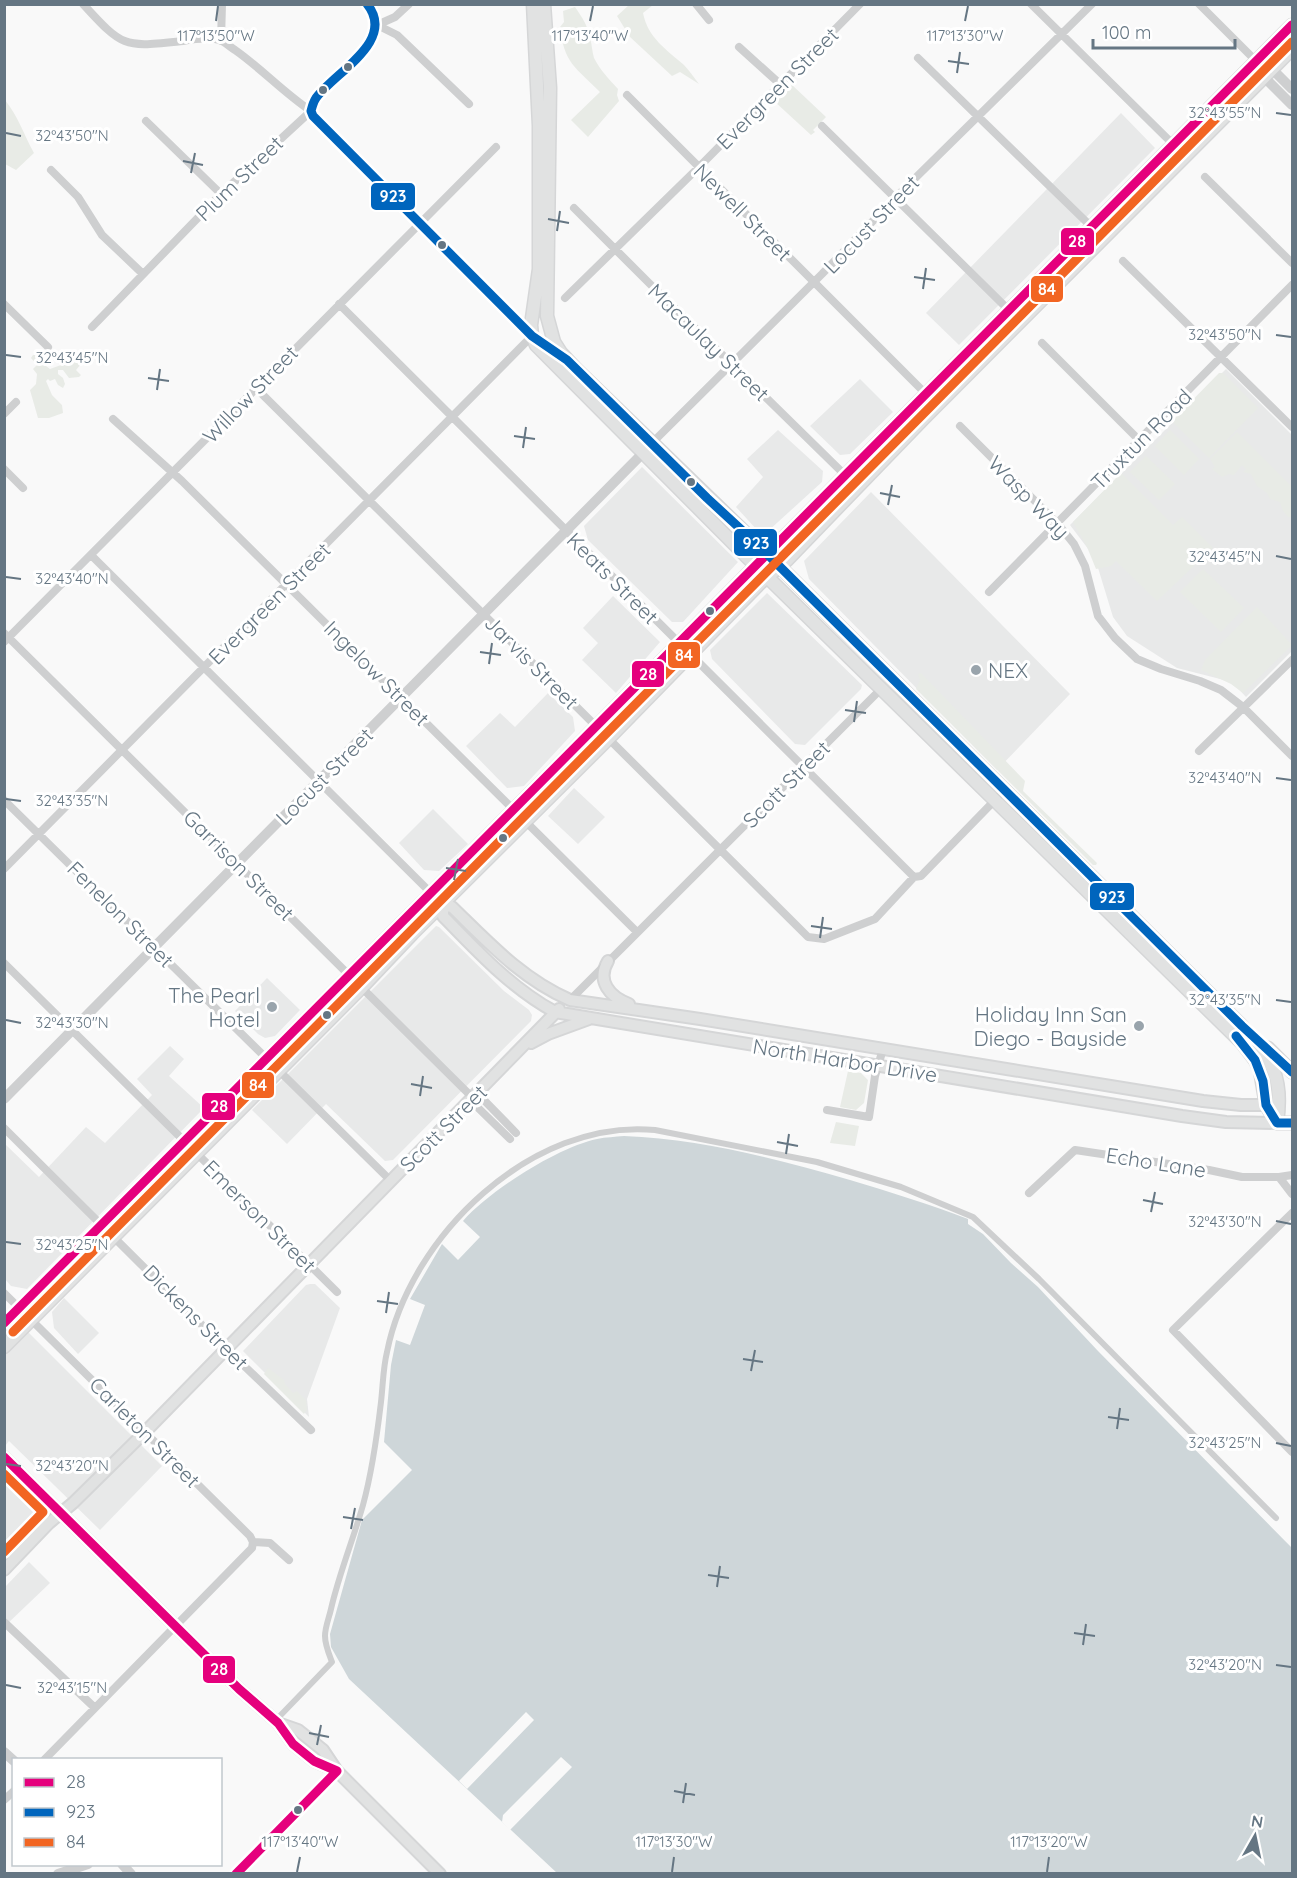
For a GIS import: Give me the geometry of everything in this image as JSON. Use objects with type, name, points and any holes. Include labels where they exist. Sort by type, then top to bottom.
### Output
[{"type":"main road","points":[[533,4],[539,126],[539,269],[532,317],[532,336],[536,345],[552,362],[766,554],[1242,1026],[1293,1072]]},
{"type":"main road","points":[[544,4],[550,100],[547,314],[551,335],[557,347],[756,565],[1242,1042],[1256,1060],[1266,1105],[1277,1123]]},
{"type":"main road","points":[[4,1324],[1293,25]]},
{"type":"main road","points":[[4,1347],[937,405],[1293,50]]},
{"type":"main road","points":[[532,336],[567,360]]},
{"type":"main road","name":"North Harbor Drive","points":[[431,893],[442,905],[452,907],[518,970],[553,993],[570,1000],[646,1010],[1203,1101],[1240,1105],[1286,1104]]},
{"type":"main road","name":"North Harbor Drive","points":[[442,905],[443,916],[496,969],[525,994],[555,1012],[1205,1120],[1293,1123]]},
{"type":"main road","points":[[609,961],[603,977],[608,990],[618,999],[646,1010]]},
{"type":"main road","name":"Scott Street","points":[[4,1570],[49,1523],[145,1432],[555,1012],[570,1000]]},
{"type":"main road","points":[[516,1054],[548,1034],[590,1018]]},
{"type":"main road","points":[[1242,1026],[1272,1064],[1286,1104],[1277,1123]]},
{"type":"main road","points":[[4,1457],[175,1627],[277,1722],[293,1744],[314,1761],[337,1771],[440,1874]]},
{"type":"street","points":[[82,4],[110,32],[129,43],[148,45],[200,39],[221,41],[259,68],[311,111],[313,116],[532,336]]},
{"type":"street","points":[[221,41],[222,4]]},
{"type":"street","points":[[377,25],[395,17],[409,4]]},
{"type":"street","points":[[696,4],[709,20]]},
{"type":"street","name":"Evergreen Street","points":[[565,298],[699,167],[860,4]]},
{"type":"street","points":[[1031,4],[1186,157]]},
{"type":"street","name":"Locust Street","points":[[4,1099],[402,698],[565,530],[895,198],[1092,4]]},
{"type":"street","points":[[1199,4],[1269,74],[1293,105]]},
{"type":"street","points":[[369,6],[375,15],[377,25]]},
{"type":"street","points":[[377,25],[397,35],[469,104]]},
{"type":"street","name":"Plum Street","points":[[92,327],[221,194],[311,111],[315,99],[371,42],[377,25]]},
{"type":"street","points":[[739,46],[780,84]]},
{"type":"street","points":[[918,58],[1103,238]]},
{"type":"street","points":[[1269,74],[1293,89]]},
{"type":"street","name":"Newell Street","points":[[627,95],[937,405]]},
{"type":"street","points":[[146,121],[221,194]]},
{"type":"street","points":[[822,126],[1021,322]]},
{"type":"street","name":"Willow Street","points":[[6,637],[173,473],[496,147]]},
{"type":"street","points":[[51,170],[78,197],[102,235],[143,274]]},
{"type":"street","points":[[1205,177],[1293,263]]},
{"type":"street","name":"Macaulay Street","points":[[574,208],[845,475]]},
{"type":"street","points":[[1123,261],[1293,427]]},
{"type":"street","name":"Truxtun Road","points":[[989,592],[1293,285]]},
{"type":"street","points":[[4,304],[48,347]]},
{"type":"street","name":"Keats Street","points":[[339,304],[914,877]]},
{"type":"street","name":"Evergreen Street","points":[[4,869],[532,336]]},
{"type":"street","points":[[1042,343],[1139,440]]},
{"type":"street","name":"Jarvis Street","points":[[256,388],[808,937],[824,939],[875,919],[914,877]]},
{"type":"street","points":[[4,414],[16,402]]},
{"type":"street","name":"Ingelow Street","points":[[113,419],[173,473],[637,932]]},
{"type":"street","name":"Wasp Way","points":[[960,426],[1058,524],[1074,544],[1085,566],[1098,616],[1114,638],[1137,659],[1221,690],[1243,707],[1293,756]]},
{"type":"street","points":[[4,469],[23,488]]},
{"type":"street","points":[[91,555],[431,893]]},
{"type":"street","name":"Garrison Street","points":[[6,637],[513,1136]]},
{"type":"street","points":[[1199,751],[1293,660]]},
{"type":"street","name":"Scott Street","points":[[570,1000],[882,688]]},
{"type":"street","points":[[914,877],[921,876],[1005,790]]},
{"type":"street","name":"Fenelon Street","points":[[4,800],[391,1181]]},
{"type":"street","name":"Emerson Street","points":[[4,963],[337,1292]]},
{"type":"street","points":[[827,1110],[868,1117],[883,1049]]},
{"type":"street","name":"Dickens Street","points":[[4,1128],[311,1430]]},
{"type":"street","points":[[277,1722],[332,1662],[324,1635],[337,1585],[363,1507],[380,1416],[387,1352],[407,1292],[416,1273],[444,1232],[481,1195],[544,1152],[583,1136],[602,1132],[637,1128],[655,1130],[802,1158],[901,1187],[973,1216],[1039,1279],[1276,1518]]},
{"type":"street","name":"Echo Lane","points":[[1029,1193],[1075,1150],[1242,1177],[1279,1177]]},
{"type":"street","points":[[1279,1177],[1293,1175]]},
{"type":"street","points":[[1279,1177],[1293,1194]]},
{"type":"street","points":[[1293,1213],[1173,1330],[1293,1452]]},
{"type":"street","name":"Carleton Street","points":[[4,1293],[250,1536],[253,1542],[270,1543],[289,1560]]},
{"type":"street","points":[[46,1758],[252,1548],[253,1542]]},
{"type":"street","points":[[4,1622],[95,1708]]},
{"type":"street","points":[[237,1874],[337,1771]]},
{"type":"street","points":[[58,1874],[82,1866]]},
{"type":"shaded area","points":[[629,5],[653,5],[643,13],[653,36],[686,67],[699,84],[680,72],[672,76],[630,37],[617,16]]},
{"type":"shaded area","points":[[575,7],[588,29],[594,58],[618,89],[619,101],[588,137],[571,120],[600,92],[572,64],[564,49],[560,27],[564,22],[563,11]]},
{"type":"shaded area","points":[[791,84],[826,117],[811,135],[774,101]]},
{"type":"shaded area","points":[[5,100],[34,153],[16,170],[5,164]]},
{"type":"shaded area","points":[[1121,113],[1155,148],[959,345],[926,313]]},
{"type":"shaded area","points":[[37,355],[38,360],[50,369],[61,365],[63,358],[79,356],[82,358],[82,363],[76,370],[81,375],[79,377],[69,378],[63,370],[58,370],[65,384],[63,388],[55,379],[46,381],[52,395],[62,405],[63,413],[49,418],[38,418],[30,390],[36,384],[37,374],[33,369],[37,365],[31,358]]},
{"type":"shaded area","points":[[1226,369],[1292,435],[1292,651],[1246,697],[1232,682],[1177,668],[1127,636],[1113,617],[1095,558],[1070,525]]},
{"type":"shaded area","points":[[1219,373],[1223,373],[1258,408],[1209,458],[1172,421]]},
{"type":"shaded area","points":[[860,379],[893,412],[850,454],[840,455],[810,426]]},
{"type":"shaded area","points":[[778,430],[823,471],[822,482],[767,532],[758,531],[736,507],[763,477],[747,459]]},
{"type":"shaded area","points":[[1170,430],[1199,459],[1184,475],[1155,446]]},
{"type":"shaded area","points":[[1237,432],[1292,487],[1292,517],[1288,517],[1283,511],[1280,502],[1270,499],[1267,493],[1257,486],[1251,474],[1243,472],[1246,469],[1242,465],[1234,475],[1229,474],[1222,477],[1212,469],[1215,467],[1210,459]]},
{"type":"shaded area","points":[[1146,456],[1175,484],[1159,500],[1130,472]]},
{"type":"shaded area","points":[[642,467],[738,562],[683,622],[672,622],[588,540],[584,526]]},
{"type":"shaded area","points":[[1121,473],[1173,525],[1182,517],[1213,548],[1205,555],[1195,548],[1189,553],[1197,561],[1196,564],[1157,601],[1116,561],[1111,566],[1096,569],[1073,522]]},
{"type":"shaded area","points":[[871,492],[1070,694],[997,770],[809,579],[804,561]]},
{"type":"shaded area","points":[[1203,569],[1244,608],[1221,632],[1180,592]]},
{"type":"shaded area","points":[[767,593],[862,685],[861,689],[805,745],[795,744],[712,659],[710,650]]},
{"type":"shaded area","points":[[613,596],[660,642],[616,693],[582,660],[598,643],[583,628]]},
{"type":"shaded area","points":[[1257,607],[1292,645],[1243,693],[1231,684],[1201,670],[1205,660]]},
{"type":"shaded area","points":[[921,673],[1025,781],[1023,791],[1097,863],[1096,865],[1093,865],[916,689],[920,680],[918,674]]},
{"type":"shaded area","points":[[548,693],[573,717],[575,731],[524,786],[507,788],[466,746],[500,713],[515,727]]},
{"type":"shaded area","points":[[574,788],[605,817],[578,844],[548,816]]},
{"type":"shaded area","points":[[433,809],[468,844],[439,871],[424,870],[399,843]]},
{"type":"shaded area","points":[[436,926],[504,991],[529,1010],[532,1015],[531,1021],[393,1160],[385,1161],[326,1104],[287,1144],[252,1110]]},
{"type":"shaded area","points":[[267,978],[300,1010],[275,1036],[265,1038],[235,1011]]},
{"type":"shaded area","points":[[170,1046],[184,1059],[169,1076],[204,1108],[27,1289],[11,1286],[5,1279],[4,1143],[39,1177],[86,1127],[105,1143],[152,1095],[137,1079]]},
{"type":"shaded area","points":[[848,1071],[861,1073],[868,1080],[864,1103],[856,1110],[840,1107]]},
{"type":"shaded area","points":[[836,1122],[859,1126],[855,1146],[830,1143]]},
{"type":"shaded area","points":[[624,1136],[682,1141],[767,1158],[865,1185],[968,1219],[968,1224],[983,1234],[1038,1287],[1292,1548],[1292,1873],[557,1873],[349,1679],[331,1647],[330,1634],[362,1520],[412,1470],[384,1442],[391,1365],[396,1340],[410,1345],[425,1305],[410,1299],[442,1244],[458,1260],[480,1237],[463,1221],[489,1197],[525,1172],[563,1151],[597,1139]]},
{"type":"shaded area","points":[[315,1284],[340,1308],[307,1399],[309,1417],[243,1351],[306,1285]]},
{"type":"shaded area","points":[[64,1298],[99,1333],[78,1354],[54,1328],[52,1312]]},
{"type":"shaded area","points":[[5,1309],[162,1466],[100,1530],[9,1441],[5,1446]]},
{"type":"shaded area","points":[[268,1368],[284,1380],[293,1393],[297,1391],[306,1400],[307,1409],[304,1414],[264,1374]]},
{"type":"shaded area","points":[[4,1478],[37,1509],[37,1519],[5,1552]]},
{"type":"shaded area","points":[[29,1562],[50,1583],[5,1626],[5,1587]]},
{"type":"pier","points":[[526,1712],[534,1720],[467,1789],[459,1781]]},
{"type":"pier","points":[[561,1757],[572,1767],[510,1830],[502,1822],[503,1815]]},
{"type":"transit line","name":"923","points":[[367,4],[374,18],[374,31],[369,43],[360,55],[316,98],[311,111],[313,116],[532,336],[567,360],[759,546],[1242,1026],[1292,1072]]},
{"type":"transit line","name":"28","points":[[4,1323],[1292,25]]},
{"type":"transit line","name":"84","points":[[13,1332],[1292,42]]},
{"type":"transit line","name":"923","points":[[1236,1036],[1255,1060],[1263,1081],[1266,1105],[1277,1123],[1292,1123]]},
{"type":"transit line","name":"28","points":[[4,1457],[239,1689],[278,1723],[293,1744],[314,1761],[337,1771],[236,1874]]},
{"type":"transit line","name":"84","points":[[4,1474],[43,1512],[4,1552]]},
{"type":"place","name":"NEX","points":[[976,670]]},
{"type":"place","name":"The Pearl Hotel","points":[[272,1007]]},
{"type":"place","name":"Holiday Inn San Diego - Bayside","points":[[1139,1026]]}]
